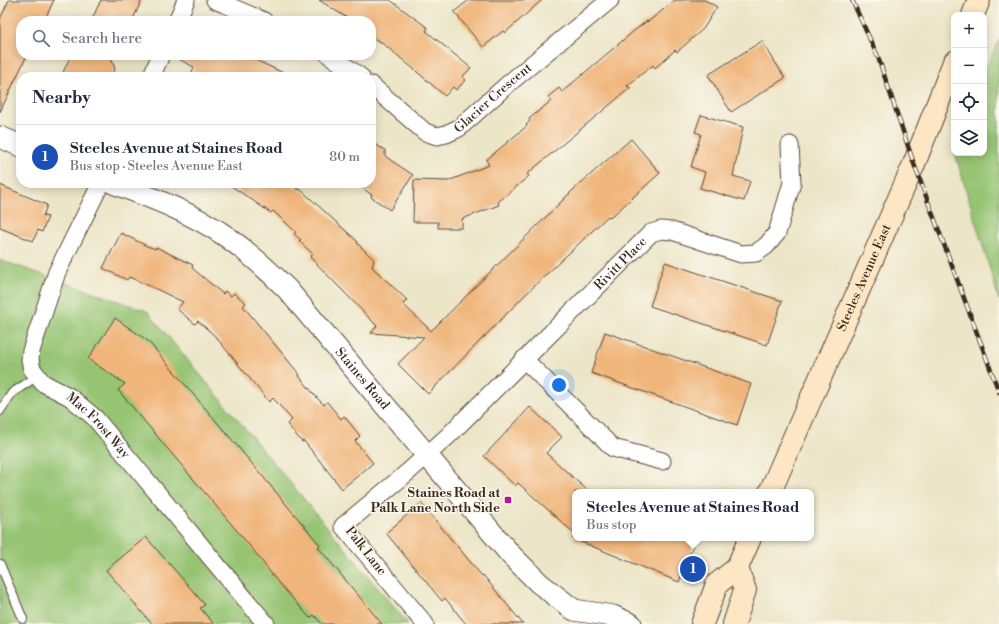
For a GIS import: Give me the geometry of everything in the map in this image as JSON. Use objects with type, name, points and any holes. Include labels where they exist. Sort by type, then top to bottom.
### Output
[{"type":"main road","points":[[974,12],[979,0]]},
{"type":"main road","name":"Steeles Avenue East","points":[[771,489],[914,164],[951,70]]},
{"type":"main road","points":[[702,624],[718,584],[737,568],[749,541]]},
{"type":"main road","points":[[734,624],[745,590],[737,568]]},
{"type":"street","points":[[179,16],[186,0]]},
{"type":"street","points":[[215,0],[252,16]]},
{"type":"street","name":"Glacier Crescent","points":[[376,89],[425,132],[437,136],[446,134],[459,128],[508,84],[610,0]]},
{"type":"street","points":[[152,72],[158,60]]},
{"type":"street","points":[[336,60],[354,72]]},
{"type":"street","points":[[0,137],[16,144]]},
{"type":"street","name":"Rivitt Place","points":[[426,455],[651,233],[661,230],[672,231],[741,254],[756,253],[766,246],[776,233],[792,183],[790,145]]},
{"type":"street","points":[[36,377],[32,369],[31,351],[57,272],[99,188]]},
{"type":"street","name":"Staines Road","points":[[126,188],[200,220],[226,236],[254,258],[287,288],[426,455],[527,572],[560,600],[587,618],[613,616],[632,624]]},
{"type":"street","points":[[524,359],[613,448],[662,461]]},
{"type":"street","name":"Mac Frost Way","points":[[36,377],[43,383],[70,397],[95,418],[266,624]]},
{"type":"street","name":"Palk Lane","points":[[425,624],[343,526],[426,455]]},
{"type":"lane","points":[[0,411],[12,393],[36,377]]},
{"type":"lane","points":[[0,564],[24,619]]},
{"type":"lane","points":[[0,589],[9,586]]},
{"type":"green space","points":[[999,40],[999,300],[956,156],[987,156],[987,66]]},
{"type":"green space","points":[[0,260],[147,311],[408,624],[0,624]]},
{"type":"building","points":[[9,0],[54,0],[46,16],[16,16],[16,60],[25,60],[19,72],[16,72],[16,78],[0,112],[0,19]]},
{"type":"building","points":[[101,0],[142,0],[134,16],[93,16]]},
{"type":"building","points":[[319,0],[390,0],[428,28],[426,31],[471,68],[462,77],[466,80],[456,90],[453,87],[445,96],[381,42],[376,40],[376,16],[344,16]]},
{"type":"building","points":[[469,0],[542,0],[505,33],[503,31],[483,47],[454,12]]},
{"type":"building","points":[[675,0],[705,0],[717,7],[703,29],[677,52],[675,50],[655,68],[653,65],[627,86],[630,88],[527,174],[529,176],[498,202],[499,205],[462,219],[462,228],[438,228],[438,222],[413,222],[414,180],[448,181],[489,165],[486,160],[527,126],[526,125],[530,121],[529,119],[551,101],[548,97],[559,88],[562,92],[635,30],[647,21],[648,22]]},
{"type":"building","points":[[762,41],[785,78],[731,112],[708,75]]},
{"type":"building","points":[[69,60],[112,60],[115,69],[114,72],[63,72]]},
{"type":"building","points":[[181,60],[256,60],[281,72],[192,72],[194,67]]},
{"type":"building","points":[[701,115],[743,127],[733,176],[750,181],[744,201],[700,188],[705,172],[691,167],[701,134],[695,132]]},
{"type":"building","points":[[631,139],[660,173],[610,218],[608,216],[529,291],[428,394],[398,364],[424,337],[371,333],[377,326],[310,257],[313,254],[299,241],[301,240],[294,234],[296,232],[273,211],[271,213],[234,188],[300,189],[358,242],[357,243],[374,260],[372,267],[407,300],[403,304],[431,331],[573,190]]},
{"type":"building","points":[[376,145],[385,150],[385,156],[413,175],[390,210],[371,197],[372,195],[362,188],[376,188]]},
{"type":"building","points":[[0,185],[47,205],[43,216],[48,217],[42,232],[38,230],[33,241],[0,228]]},
{"type":"building","points":[[121,233],[147,246],[156,249],[156,247],[193,265],[192,268],[223,294],[225,291],[231,296],[234,293],[246,303],[243,306],[318,399],[324,405],[327,402],[341,419],[344,416],[360,436],[355,441],[373,463],[342,489],[304,441],[302,442],[287,424],[292,420],[273,398],[269,402],[215,336],[198,321],[195,324],[177,309],[183,302],[129,277],[127,280],[103,268]]},
{"type":"building","points":[[665,262],[782,301],[767,345],[650,306]]},
{"type":"building","points":[[115,318],[148,341],[320,545],[318,547],[382,624],[322,624],[314,615],[310,618],[277,581],[254,551],[118,390],[125,384],[88,359]]},
{"type":"building","points":[[605,332],[751,384],[737,425],[591,373]]},
{"type":"building","points":[[530,407],[562,437],[546,453],[586,489],[572,489],[572,531],[518,483],[515,486],[484,456]]},
{"type":"building","points":[[421,503],[523,624],[466,624],[445,598],[442,601],[386,533]]},
{"type":"building","points":[[146,537],[205,605],[200,608],[214,624],[152,624],[106,570]]},
{"type":"building","points":[[579,541],[695,541],[679,582]]},
{"type":"railway","points":[[852,0],[878,57],[914,164],[999,392]]},
{"type":"place","name":"Staines Road at Palk Lane North Side","points":[[508,500]]},
{"type":"place","name":"Steeles Avenue at Staines Road","points":[[693,569]]}]
